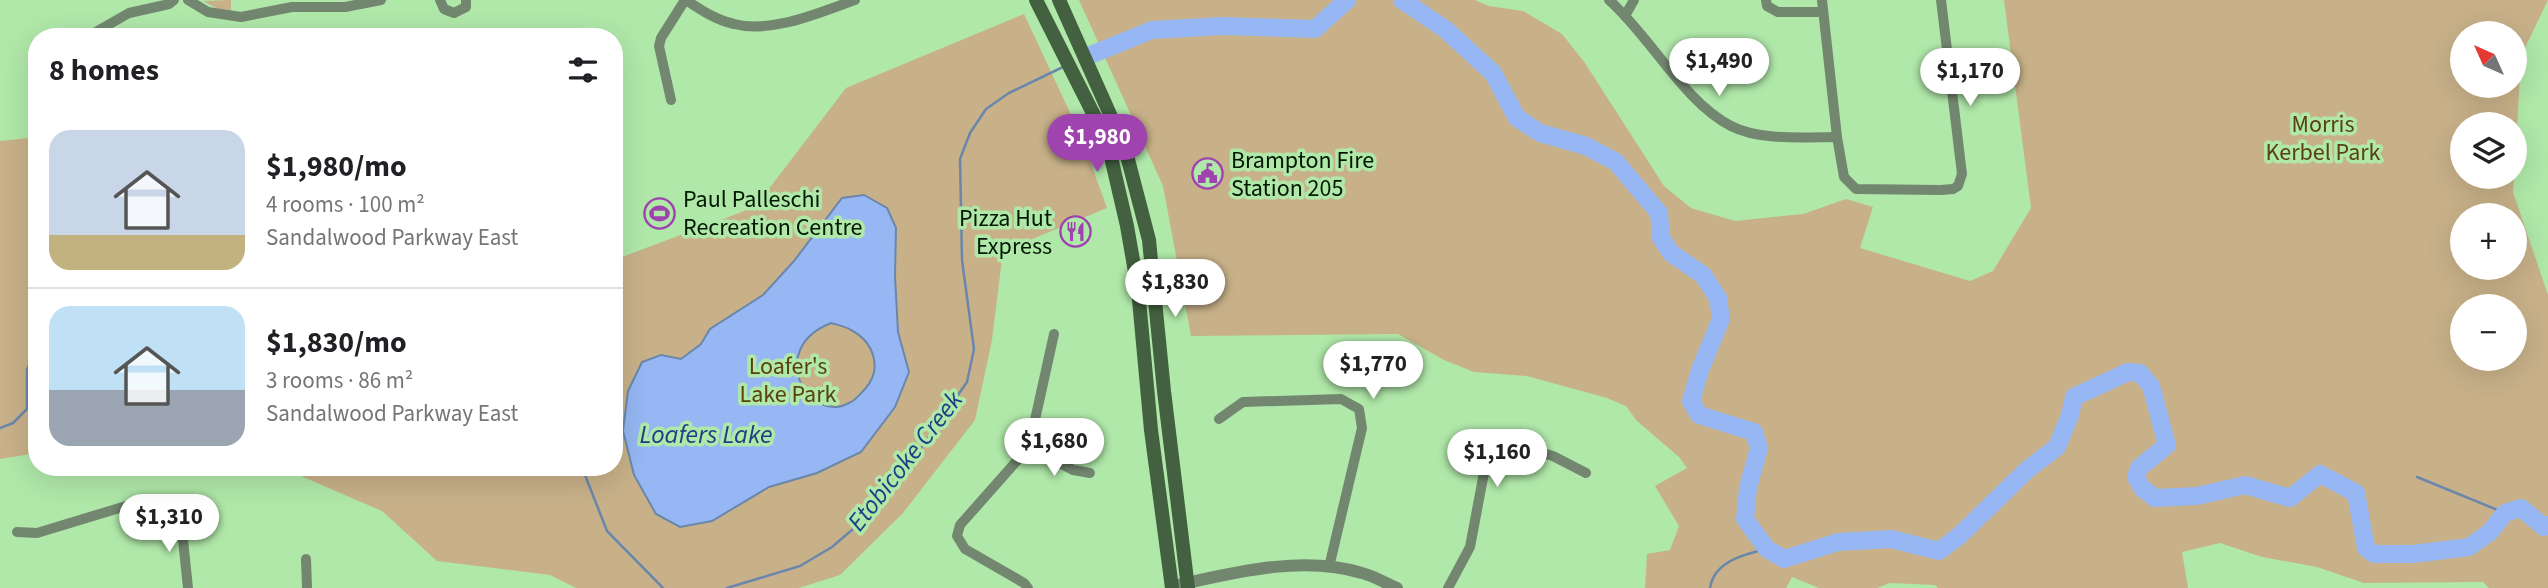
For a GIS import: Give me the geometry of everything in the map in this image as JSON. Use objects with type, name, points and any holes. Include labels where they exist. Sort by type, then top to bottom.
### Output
[{"type":"main road","points":[[1036,0],[1104,138],[1127,226],[1139,289],[1151,430],[1171,588]]},
{"type":"main road","points":[[1059,0],[1126,151],[1149,240],[1188,586]]},
{"type":"street","points":[[103,28],[129,13],[169,4],[174,0]]},
{"type":"street","points":[[188,0],[208,12],[241,17],[292,8],[345,7],[381,0]]},
{"type":"street","points":[[440,0],[444,9],[454,13],[466,7],[466,0]]},
{"type":"street","points":[[671,100],[659,46],[661,38],[686,0],[713,17],[736,25],[779,25],[839,3],[855,0]]},
{"type":"street","points":[[1609,0],[1690,94],[1733,127],[1771,136],[1837,137]]},
{"type":"street","points":[[1625,16],[1634,0]]},
{"type":"street","points":[[1766,0],[1767,6],[1778,12],[1822,6],[1844,177],[1856,189],[1952,189],[1958,186],[1962,174],[1941,0]]},
{"type":"street","points":[[1028,588],[1024,583],[965,549],[957,536],[960,525],[1028,447],[1054,334]]},
{"type":"street","points":[[1219,419],[1243,402],[1342,399],[1359,409],[1362,428],[1329,567]]},
{"type":"street","points":[[1448,588],[1470,547],[1489,446],[1500,441],[1553,456],[1586,473]]},
{"type":"street","points":[[1028,447],[1073,470],[1090,473]]},
{"type":"street","points":[[17,532],[37,533],[126,506],[149,506],[171,512],[182,530],[188,588]]},
{"type":"street","points":[[306,559],[307,588]]},
{"type":"street","points":[[1171,588],[1246,571],[1308,566],[1362,573],[1397,588]]},
{"type":"green space","points":[[231,0],[231,10],[218,9],[203,1]]},
{"type":"green space","name":"Morris Kerbel Park","points":[[1079,0],[1475,0],[1489,6],[1523,11],[1562,34],[1585,63],[1664,186],[1691,208],[1735,221],[1803,214],[1846,199],[1873,207],[1860,248],[1970,281],[1993,271],[2031,208],[2004,0],[2548,0],[2527,44],[2527,21],[2450,21],[2450,98],[2519,98],[2518,112],[2450,112],[2450,189],[2513,189],[2517,203],[2450,203],[2450,280],[2527,280],[2527,233],[2548,295],[2548,588],[2489,588],[2483,582],[2364,583],[2317,567],[2262,557],[2220,543],[2182,552],[2188,588],[1938,588],[1935,585],[1890,583],[1877,588],[1819,588],[1792,577],[1786,588],[1645,588],[1647,554],[1670,550],[1679,526],[1655,486],[1687,468],[1679,457],[1637,421],[1626,406],[1607,398],[1527,376],[1474,372],[1444,360],[1398,334],[1191,336],[1163,186]]},
{"type":"green space","name":"Loafer's Lake Park","points":[[1024,14],[1081,136],[1107,208],[1003,251],[992,340],[975,420],[903,513],[840,575],[799,588],[576,588],[550,575],[437,561],[382,511],[301,476],[623,476],[623,257],[755,207],[846,88]]},
{"type":"green space","points":[[28,138],[28,454],[0,459],[0,141]]},
{"type":"water","name":"Loafers Lake","points":[[864,195],[887,208],[896,228],[898,332],[909,372],[895,407],[861,452],[817,473],[769,487],[712,521],[680,527],[656,514],[634,475],[623,431],[628,391],[642,362],[661,355],[681,359],[701,344],[710,329],[763,295],[794,261],[842,198]],"holes":[[[831,323],[859,335],[870,349],[875,365],[871,381],[858,397],[834,407],[820,403],[808,394],[800,381],[797,366],[800,350],[811,335]]]},
{"type":"waterway","name":"Etobicoke Creek","points":[[1093,54],[1152,30],[1222,26],[1315,29],[1347,0]]},
{"type":"waterway","name":"Etobicoke Creek","points":[[1402,0],[1445,29],[1493,73],[1517,118],[1540,133],[1586,146],[1616,162],[1659,213],[1661,238],[1671,253],[1703,275],[1718,298],[1721,319],[1700,370],[1691,401],[1699,415],[1754,432],[1759,448],[1748,488],[1745,519],[1767,549],[1784,559],[1838,542],[1891,539],[1939,551],[1959,536],[2028,469],[2057,447],[2074,397],[2128,372],[2140,373],[2151,386],[2167,445],[2139,468],[2136,477],[2142,488],[2155,498],[2197,496],[2245,485],[2290,498],[2320,474],[2356,493],[2366,548],[2374,554],[2413,554],[2469,547],[2490,532],[2505,513],[2521,508],[2544,527],[2548,525]]},
{"type":"waterway","name":"Etobicoke Creek","points":[[727,588],[800,566],[832,547],[866,518],[916,455],[967,382],[974,349],[962,260],[960,159],[970,133],[986,109],[1009,93],[1063,67]]},
{"type":"waterway","name":"Etobicoke Creek","points":[[0,428],[13,423],[27,409],[28,367]]},
{"type":"waterway","name":"Etobicoke Creek","points":[[585,476],[607,531],[663,588]]},
{"type":"waterway","points":[[2417,477],[2505,513]]},
{"type":"waterway","points":[[1710,588],[1717,571],[1724,565],[1740,556],[1767,549]]},
{"type":"place","name":"Brampton Fire Station 205","points":[[1208,174]]},
{"type":"place","name":"Paul Palleschi Recreation Centre","points":[[660,213]]},
{"type":"place","name":"Pizza Hut Express","points":[[1075,232]]}]
